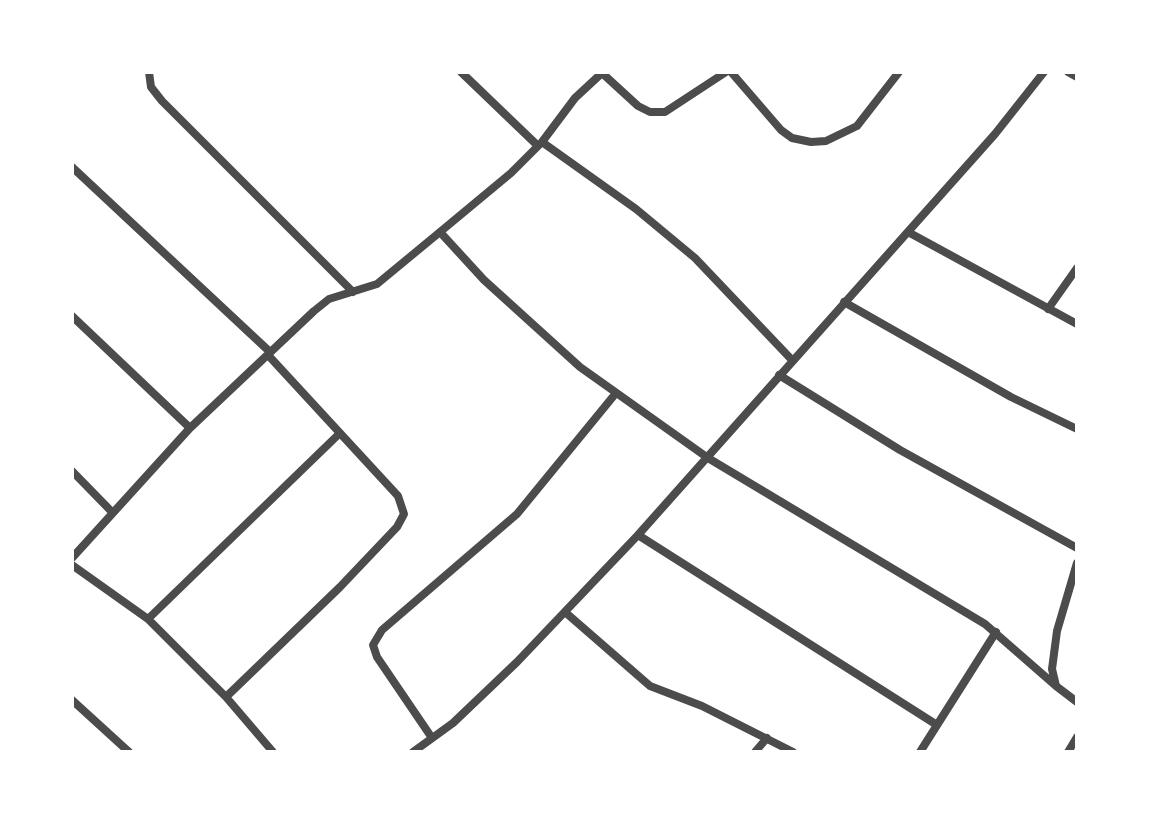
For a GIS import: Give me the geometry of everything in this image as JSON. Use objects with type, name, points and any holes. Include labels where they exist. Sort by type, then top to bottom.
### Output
[{"type":"street","points":[[149,72],[151,87],[162,101],[353,292]]},
{"type":"street","points":[[72,558],[190,428],[269,354],[329,299],[377,284],[511,173],[540,144],[575,98],[602,72],[638,106],[650,112],[665,112],[729,72],[781,130],[792,138],[811,142],[826,141],[857,126],[899,72]]},
{"type":"street","points":[[413,752],[517,662],[638,535],[908,232],[1044,72]]},
{"type":"street","points":[[1068,72],[1077,77]]},
{"type":"street","points":[[465,73],[540,144],[636,209],[695,258],[792,360]]},
{"type":"street","points":[[72,167],[269,354],[398,496],[404,514],[397,527],[340,587],[226,697]]},
{"type":"street","points":[[440,232],[516,310],[580,367],[708,458],[960,607],[996,632],[1077,702]]},
{"type":"street","points":[[908,232],[1077,324]]},
{"type":"street","points":[[1048,309],[1077,268]]},
{"type":"street","points":[[844,302],[1011,397],[1077,429]]},
{"type":"street","points":[[72,316],[190,428]]},
{"type":"street","points":[[779,375],[900,450],[1077,548]]},
{"type":"street","points":[[432,738],[373,645],[382,630],[517,514],[616,393]]},
{"type":"street","points":[[148,619],[340,433]]},
{"type":"street","points":[[72,471],[113,513]]},
{"type":"street","points":[[638,535],[937,725]]},
{"type":"street","points":[[1056,686],[1052,669],[1055,643],[1077,563]]},
{"type":"street","points":[[72,565],[148,619],[226,697],[273,752]]},
{"type":"street","points":[[565,612],[650,686],[793,752]]},
{"type":"street","points":[[920,752],[996,632]]},
{"type":"street","points":[[72,700],[129,752]]},
{"type":"street","points":[[1068,752],[1077,737]]},
{"type":"street","points":[[755,752],[767,738]]}]
